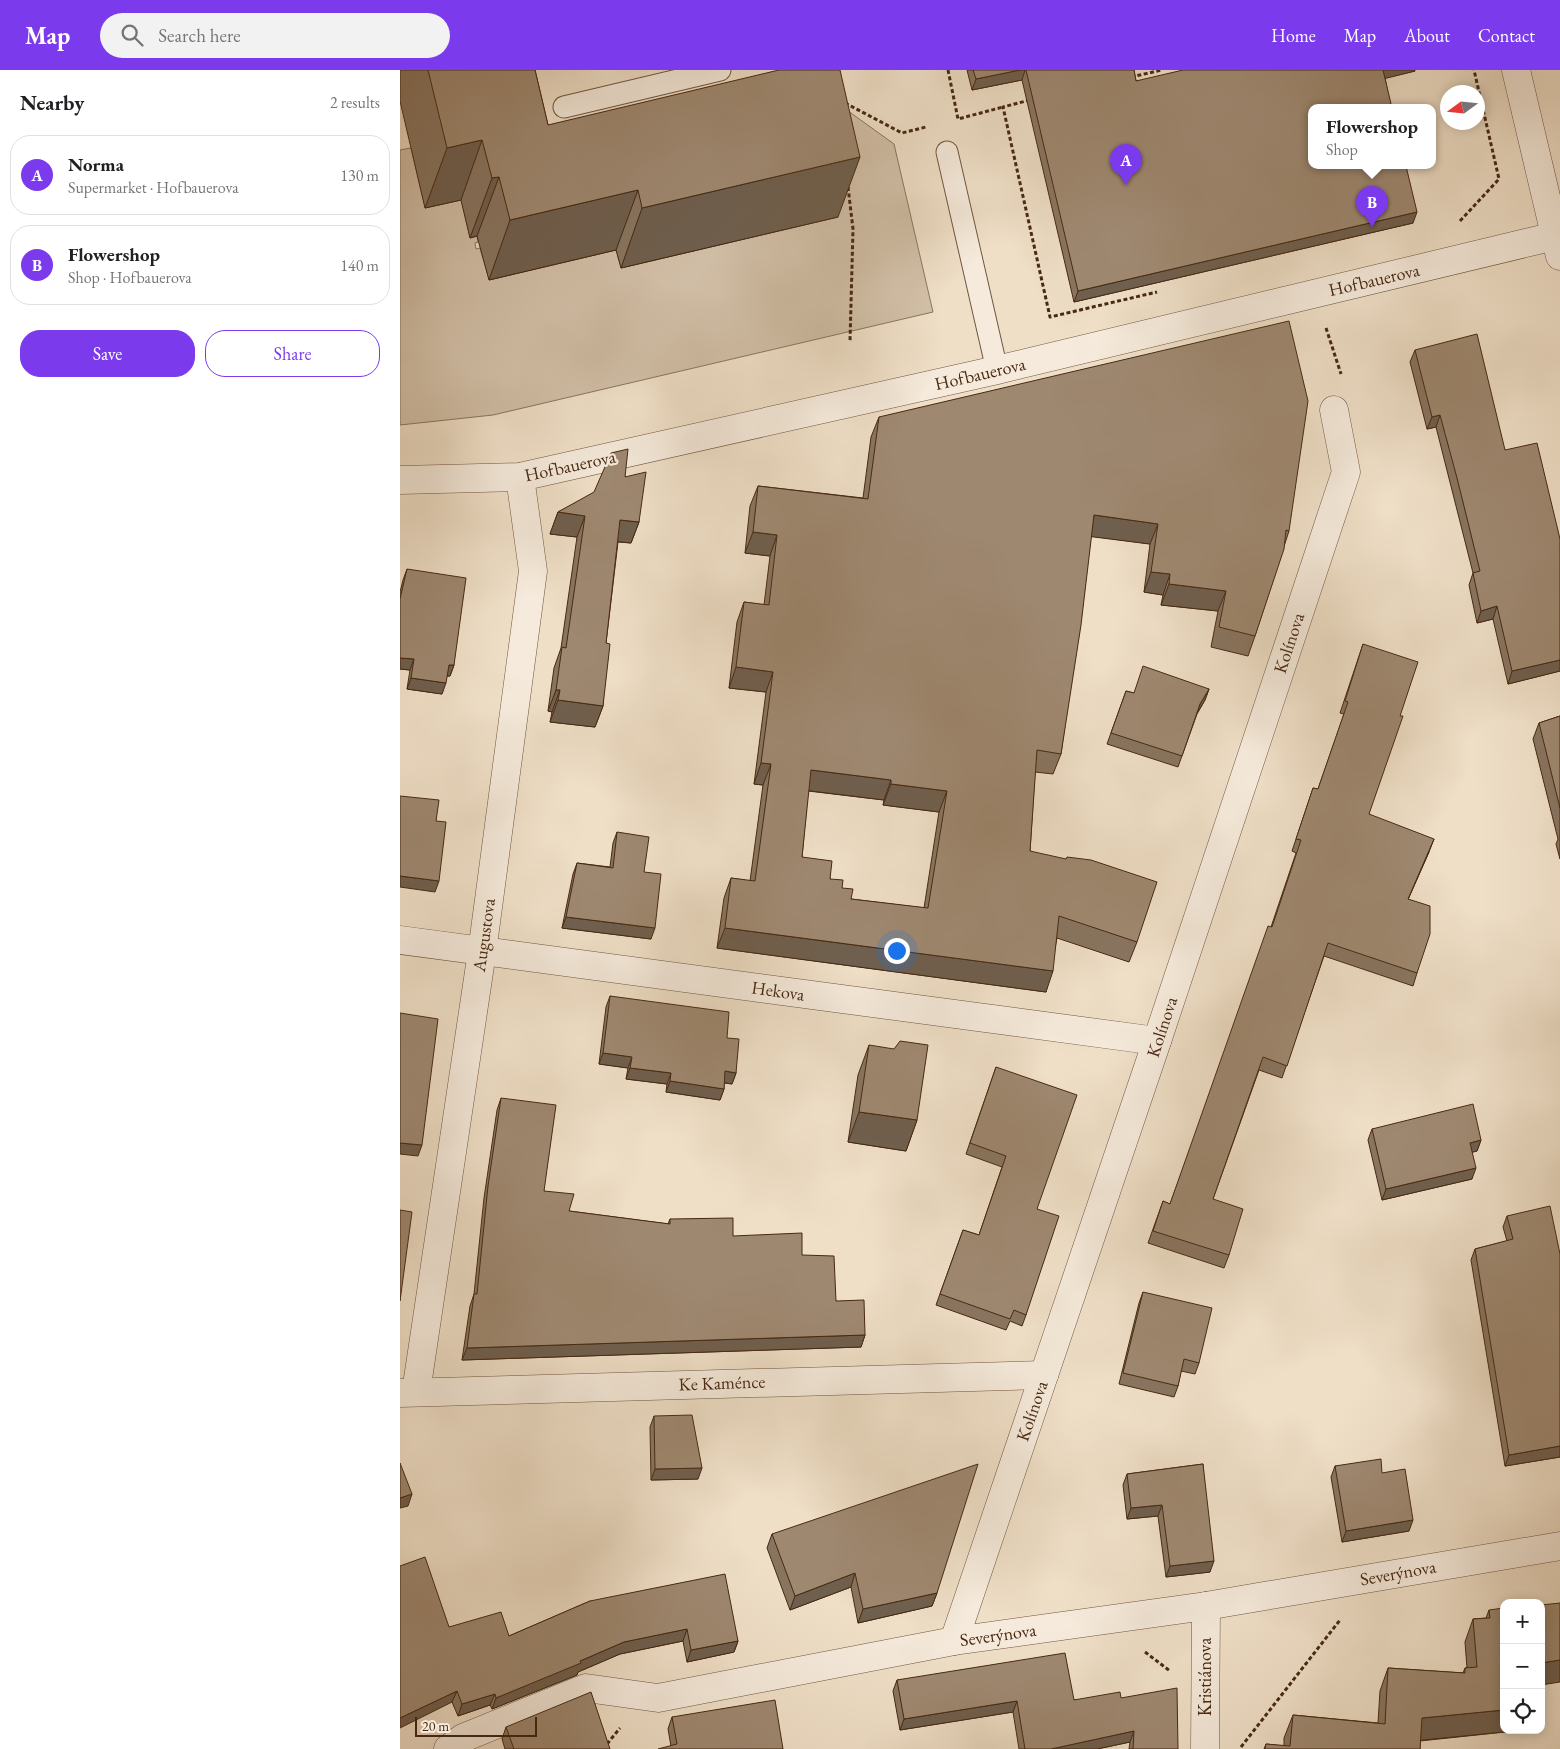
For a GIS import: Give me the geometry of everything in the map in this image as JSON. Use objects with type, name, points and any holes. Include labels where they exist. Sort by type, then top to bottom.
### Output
[{"type":"street","points":[[1516,70],[1558,243]]},
{"type":"street","name":"Hofbauerova","points":[[400,480],[520,478],[997,370],[1316,294],[1558,243]]},
{"type":"street","name":"Kolínova","points":[[954,1641],[1157,1041],[1346,472],[1334,410]]},
{"type":"street","name":"Augustova","points":[[408,1392],[482,952],[533,571],[520,478]]},
{"type":"street","name":"Hekova","points":[[400,940],[1157,1041]]},
{"type":"street","name":"Ke Kaménce","points":[[408,1392],[1044,1374]]},
{"type":"street","name":"Severýnova","points":[[448,1749],[463,1738],[586,1688],[658,1698],[954,1641],[1206,1606],[1560,1546]]},
{"type":"street","name":"Kristiánova","points":[[1205,1749],[1206,1606]]},
{"type":"lane","points":[[564,107],[720,70]]},
{"type":"lane","points":[[947,152],[997,370]]},
{"type":"path","points":[[948,70],[958,118]]},
{"type":"path","points":[[1125,79],[1162,70]]},
{"type":"path","points":[[1452,223],[1461,221],[1499,179],[1474,70]]},
{"type":"path","points":[[837,98],[902,133],[930,126]]},
{"type":"path","points":[[949,121],[1031,100]]},
{"type":"path","points":[[1003,106],[1050,317],[1165,290]]},
{"type":"path","points":[[847,182],[853,229],[850,341]]},
{"type":"path","points":[[1316,294],[1350,404],[1334,410]]},
{"type":"path","points":[[1239,1749],[1341,1619]]},
{"type":"path","points":[[1144,1651],[1172,1672]]},
{"type":"shaded area","points":[[812,85],[894,144],[933,312],[493,415],[400,425],[400,150],[411,148],[425,207],[461,199],[470,237],[477,236],[476,249],[480,248],[489,279],[616,249],[621,267]]},
{"type":"building","points":[[428,70],[535,70],[548,125],[779,70],[840,70],[860,157],[642,208],[638,190],[510,220],[499,177],[492,178],[482,140],[447,148]]},
{"type":"building","points":[[973,70],[1020,70],[976,79]]},
{"type":"building","points":[[1026,70],[1134,70],[1136,81],[1183,70],[1383,70],[1391,104],[1308,104],[1308,169],[1407,169],[1417,212],[1078,291]]},
{"type":"building","points":[[1289,321],[1308,401],[1289,531],[1286,530],[1284,549],[1255,636],[1219,627],[1226,591],[1169,584],[1170,574],[1151,572],[1158,524],[1094,515],[1081,625],[1061,754],[1037,750],[1030,851],[1066,859],[1067,857],[1091,860],[1157,882],[1137,942],[1059,916],[1053,971],[725,928],[731,878],[755,881],[771,764],[761,763],[773,672],[736,667],[744,602],[769,605],[777,535],[753,532],[758,486],[868,499],[879,417]],"holes":[[[811,770],[891,780],[891,784],[947,791],[928,908],[851,899],[853,889],[842,888],[843,880],[830,879],[832,861],[802,857]]]},
{"type":"building","points":[[1477,334],[1505,450],[1537,443],[1560,539],[1560,660],[1512,671],[1497,606],[1481,611],[1473,573],[1480,571],[1457,478],[1440,415],[1432,417],[1415,350]]},
{"type":"building","points":[[628,449],[625,477],[646,472],[639,522],[620,520],[606,643],[610,644],[603,706],[558,700],[560,690],[556,690],[562,647],[566,648],[585,516],[558,512],[594,492],[611,453]]},
{"type":"building","points":[[407,569],[466,578],[454,665],[449,665],[446,683],[411,678],[414,659],[400,658],[400,599]]},
{"type":"building","points":[[1363,644],[1418,662],[1400,716],[1403,716],[1369,814],[1434,839],[1408,899],[1430,906],[1430,934],[1417,973],[1328,943],[1287,1066],[1263,1057],[1213,1199],[1243,1209],[1229,1255],[1153,1231],[1163,1201],[1170,1204],[1268,926],[1272,927],[1301,840],[1296,839],[1313,788],[1318,789],[1348,702],[1345,701]]},
{"type":"building","points":[[1143,666],[1209,689],[1200,704],[1182,756],[1111,733],[1126,691],[1134,693]]},
{"type":"building","points":[[1560,716],[1560,808],[1539,723]]},
{"type":"building","points":[[400,796],[439,800],[436,821],[446,822],[439,881],[400,876]]},
{"type":"building","points":[[617,832],[649,837],[644,872],[661,874],[655,928],[566,917],[577,863],[613,868]]},
{"type":"building","points":[[610,996],[729,1012],[727,1038],[739,1039],[736,1073],[725,1071],[724,1089],[670,1081],[671,1073],[630,1068],[632,1057],[603,1053]]},
{"type":"building","points":[[400,1013],[438,1019],[422,1145],[400,1143]]},
{"type":"building","points":[[900,1041],[928,1045],[917,1120],[859,1112],[869,1045],[894,1049]]},
{"type":"building","points":[[996,1067],[1077,1095],[1037,1209],[1059,1216],[1026,1315],[1014,1310],[1010,1319],[940,1294],[963,1230],[979,1235],[1006,1156],[970,1143]]},
{"type":"building","points":[[501,1098],[556,1105],[544,1191],[574,1194],[569,1211],[670,1224],[670,1219],[733,1218],[733,1236],[802,1233],[802,1255],[834,1256],[836,1301],[864,1300],[865,1335],[467,1348],[474,1294],[477,1294],[488,1186]]},
{"type":"building","points":[[1473,1104],[1481,1140],[1470,1143],[1476,1168],[1386,1189],[1372,1129]]},
{"type":"building","points":[[1550,1206],[1560,1254],[1560,1446],[1509,1455],[1475,1249],[1513,1239],[1507,1216]]},
{"type":"building","points":[[400,1210],[412,1212],[400,1301]]},
{"type":"building","points":[[1143,1292],[1212,1308],[1199,1363],[1184,1359],[1178,1386],[1123,1373]]},
{"type":"building","points":[[692,1415],[702,1468],[655,1469],[654,1416]]},
{"type":"building","points":[[1381,1459],[1382,1473],[1405,1469],[1413,1520],[1346,1531],[1335,1466]]},
{"type":"building","points":[[400,1463],[412,1494],[400,1498]]},
{"type":"building","points":[[978,1464],[937,1593],[863,1609],[855,1573],[795,1596],[772,1534]]},
{"type":"building","points":[[1203,1464],[1214,1561],[1170,1566],[1162,1505],[1131,1508],[1127,1474]]},
{"type":"building","points":[[425,1557],[449,1627],[501,1612],[509,1636],[590,1601],[725,1574],[738,1641],[691,1650],[687,1629],[624,1642],[580,1661],[581,1663],[496,1698],[495,1694],[462,1704],[457,1691],[400,1718],[400,1566]]},
{"type":"building","points":[[1560,1603],[1560,1660],[1545,1662],[1545,1644],[1545,1605]]},
{"type":"building","points":[[1500,1609],[1500,1710],[1422,1718],[1420,1749],[1265,1749],[1266,1744],[1290,1746],[1293,1715],[1385,1724],[1388,1668],[1465,1673],[1465,1668],[1477,1667],[1473,1619],[1490,1618],[1489,1610]]},
{"type":"building","points":[[1065,1653],[1074,1700],[1120,1692],[1121,1698],[1177,1688],[1178,1749],[1133,1749],[1134,1731],[1051,1749],[1025,1749],[1017,1701],[904,1719],[897,1680]]},
{"type":"building","points":[[591,1692],[610,1749],[514,1749],[506,1727]]},
{"type":"building","points":[[775,1700],[783,1749],[658,1749],[677,1744],[672,1717]]},
{"type":"place","name":"Norma","points":[[1126,185]]},
{"type":"place","name":"Flowershop","points":[[1372,227]]}]
